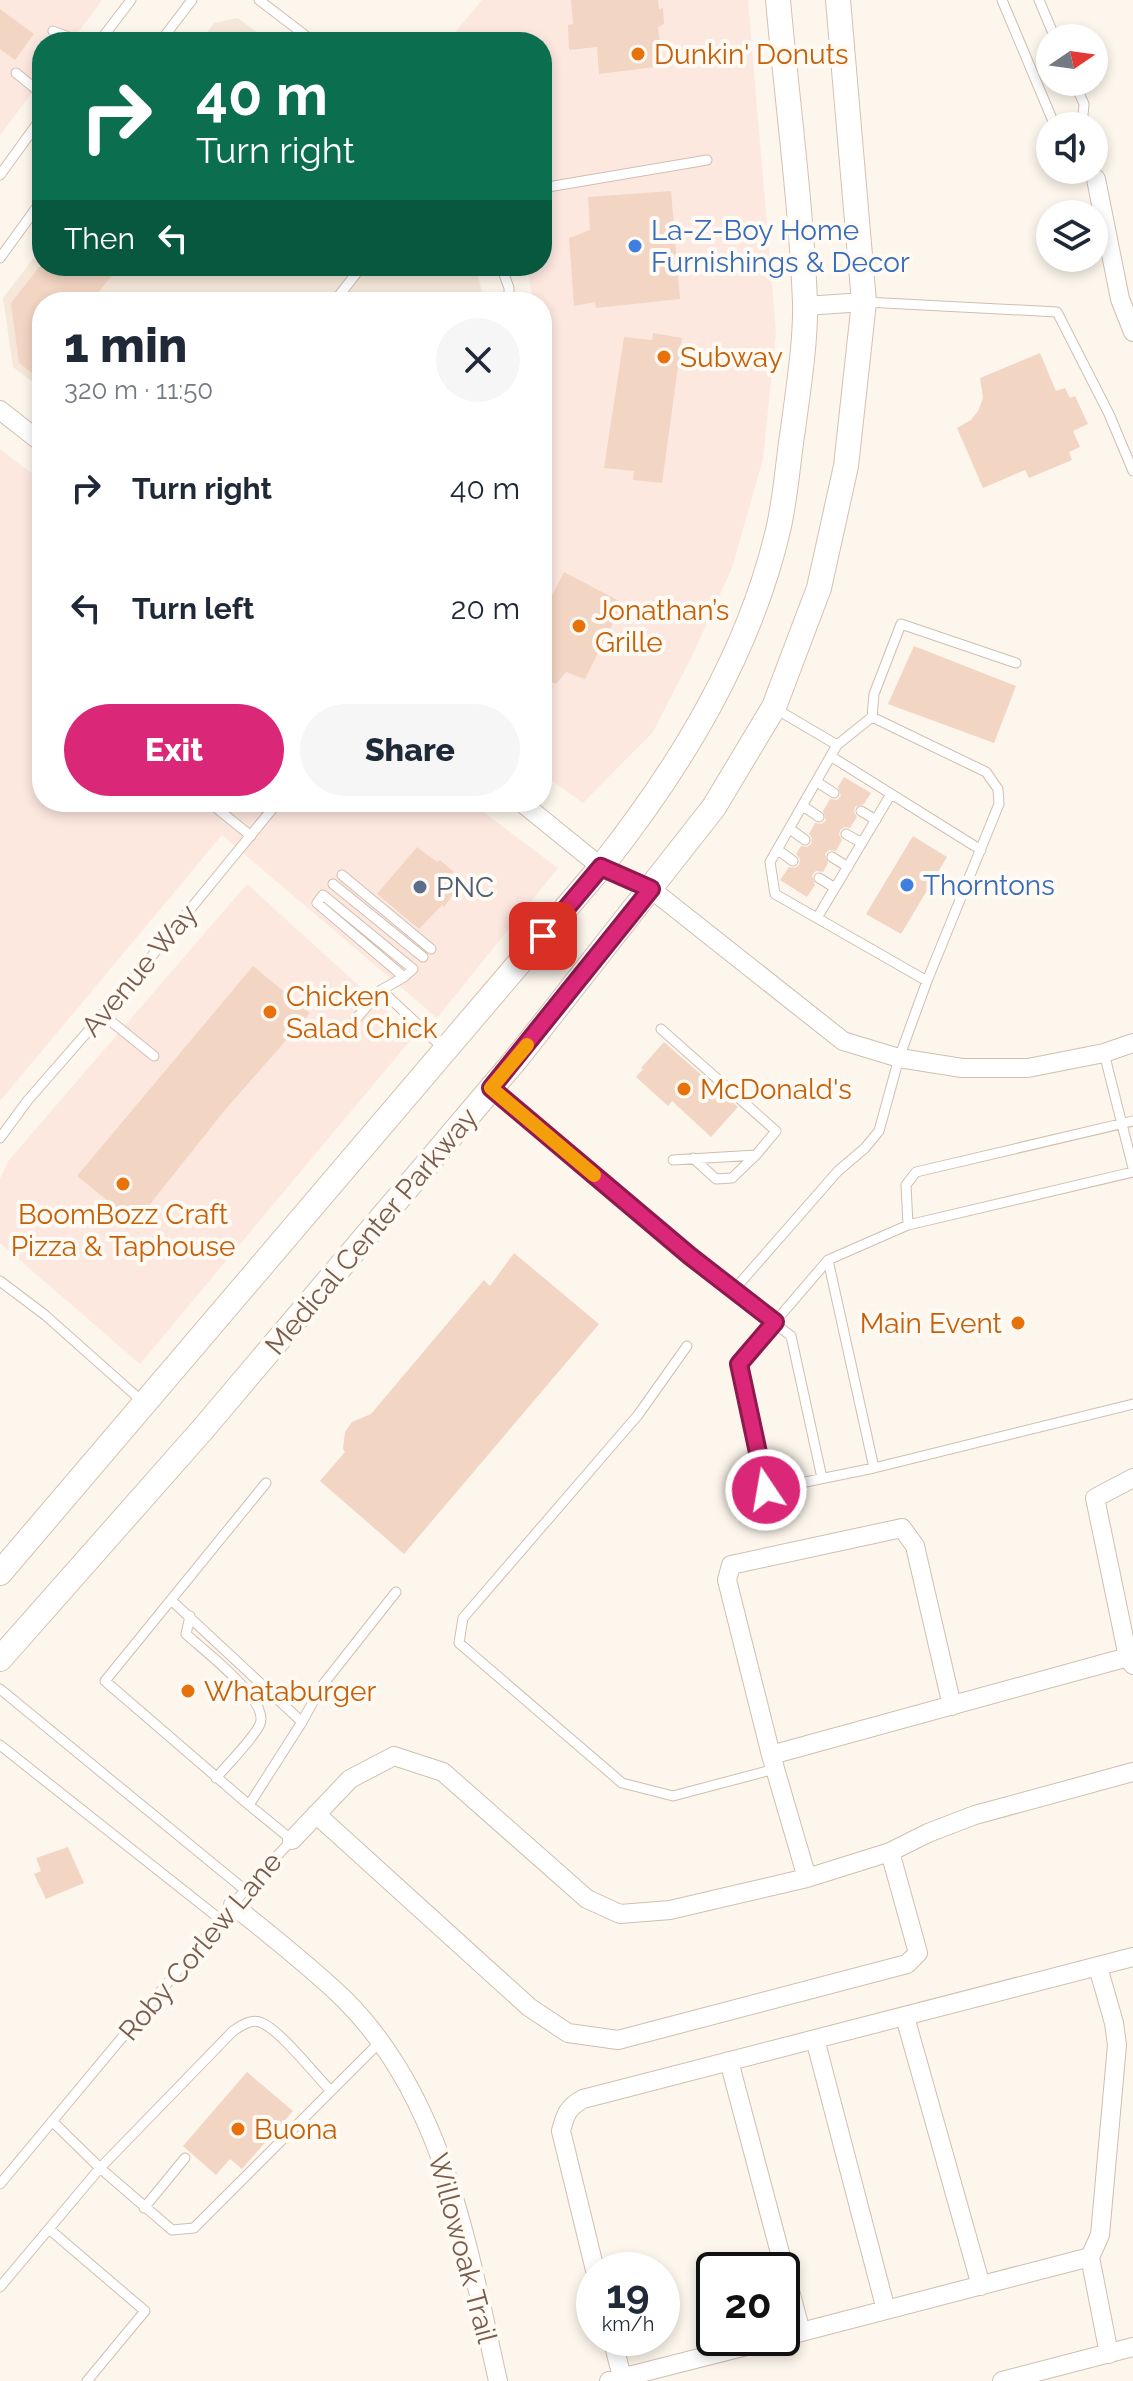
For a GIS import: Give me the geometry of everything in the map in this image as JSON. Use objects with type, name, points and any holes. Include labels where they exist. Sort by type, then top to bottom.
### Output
[{"type":"main road","name":"Medical Center Parkway","points":[[0,1573],[601,867],[643,815],[712,704],[759,594],[780,524],[796,403],[805,306],[778,0]]},
{"type":"main road","name":"Medical Center Parkway","points":[[0,1659],[203,1429],[491,1088],[714,807],[774,707],[819,588],[846,466],[864,302],[838,0]]},
{"type":"street","points":[[1096,184],[1120,299],[1133,332]]},
{"type":"street","points":[[805,306],[864,302]]},
{"type":"street","points":[[0,410],[32,435]]},
{"type":"street","points":[[533,812],[601,867],[651,889],[843,1041],[899,1058],[962,1068],[1028,1068],[1104,1053],[1133,1043]]},
{"type":"street","points":[[773,1762],[952,1706],[1130,1661],[1095,1498],[1133,1478]]},
{"type":"street","points":[[807,1878],[773,1762],[727,1580],[731,1565],[902,1528],[915,1546],[952,1706]]},
{"type":"street","points":[[292,1840],[350,1779],[394,1756],[443,1772],[587,1899],[620,1914],[670,1910],[807,1878],[890,1852],[975,1815],[1133,1772]]},
{"type":"street","points":[[316,1814],[529,2007],[568,2033],[618,2040],[907,1964],[918,1953],[890,1852]]},
{"type":"street","name":"Willowoak Trail","points":[[227,1912],[347,2002],[395,2063],[441,2152],[498,2381]]},
{"type":"street","points":[[591,2252],[561,2131],[565,2115],[572,2105],[583,2099],[1133,1957]]},
{"type":"street","points":[[1098,1967],[1124,2070],[1100,2235],[1090,2257],[1109,2354]]},
{"type":"street","points":[[905,2017],[981,2286]]},
{"type":"street","points":[[815,2039],[886,2310]]},
{"type":"street","points":[[729,2061],[801,2332],[1090,2257]]},
{"type":"street","points":[[1002,2381],[1133,2347]]},
{"type":"street","points":[[615,2356],[618,2380],[711,2356]]},
{"type":"lane","points":[[107,32],[131,0]]},
{"type":"lane","points":[[168,32],[192,0]]},
{"type":"lane","points":[[259,0],[301,32]]},
{"type":"lane","points":[[1002,0],[1049,112]]},
{"type":"lane","points":[[1039,0],[1049,24]]},
{"type":"lane","points":[[16,73],[32,86]]},
{"type":"lane","points":[[0,175],[32,131]]},
{"type":"lane","points":[[552,186],[707,160]]},
{"type":"lane","points":[[0,258],[32,214]]},
{"type":"lane","points":[[342,292],[354,276]]},
{"type":"lane","points":[[864,302],[1057,312],[1109,414],[1133,471]]},
{"type":"lane","points":[[927,981],[775,894],[770,862],[837,745],[872,717],[874,694],[901,624],[1016,663]]},
{"type":"lane","points":[[774,707],[837,745]]},
{"type":"lane","points":[[733,1291],[838,1171],[879,1131],[899,1058],[927,981],[999,804],[998,789],[986,772],[872,717]]},
{"type":"lane","points":[[832,757],[981,850]]},
{"type":"lane","points":[[817,782],[834,793]]},
{"type":"lane","points":[[817,918],[891,794]]},
{"type":"lane","points":[[803,806],[819,817]]},
{"type":"lane","points":[[861,811],[876,820]]},
{"type":"lane","points":[[221,812],[251,836]]},
{"type":"lane","name":"Avenue Way","points":[[0,1138],[28,1100],[270,812]]},
{"type":"lane","points":[[790,829],[805,840]]},
{"type":"lane","points":[[846,834],[862,843]]},
{"type":"lane","points":[[778,850],[793,861]]},
{"type":"lane","points":[[832,857],[848,867]]},
{"type":"lane","points":[[342,875],[431,949]]},
{"type":"lane","points":[[819,878],[835,888]]},
{"type":"lane","points":[[333,884],[423,957]]},
{"type":"lane","points":[[355,1020],[381,990],[404,977],[413,969],[323,895],[317,903],[404,977]]},
{"type":"lane","points":[[381,990],[446,1050]]},
{"type":"lane","points":[[102,1014],[154,1056]]},
{"type":"lane","points":[[661,1029],[776,1131],[732,1178],[716,1179],[693,1158]]},
{"type":"lane","points":[[1104,1053],[1133,1170],[908,1225],[828,1260],[739,1364],[766,1490],[874,1468],[1133,1404]]},
{"type":"lane","points":[[491,1088],[791,1336],[822,1478]]},
{"type":"lane","points":[[908,1225],[906,1185],[916,1172],[1133,1121]]},
{"type":"lane","points":[[673,1160],[756,1155]]},
{"type":"lane","points":[[828,1260],[874,1468]]},
{"type":"lane","points":[[0,1281],[45,1315],[144,1403]]},
{"type":"lane","points":[[687,1346],[638,1415],[463,1618],[459,1643],[622,1783],[673,1796],[773,1762]]},
{"type":"lane","points":[[249,1805],[105,1681],[266,1483]]},
{"type":"lane","name":"Roby Corlew Lane","points":[[0,2184],[245,1890],[292,1840],[249,1805],[321,1687],[396,1592]]},
{"type":"lane","points":[[171,1600],[302,1722]]},
{"type":"lane","points":[[190,1616],[186,1634],[255,1698],[262,1713],[260,1725],[216,1778]]},
{"type":"lane","points":[[0,1689],[245,1890]]},
{"type":"lane","name":"Willowoak Trail","points":[[0,1745],[227,1912]]},
{"type":"lane","points":[[0,2287],[100,2168],[233,2031],[249,2021],[261,2022],[277,2034],[331,2091]]},
{"type":"lane","points":[[52,2121],[144,2208],[172,2230],[194,2228],[379,2043]]},
{"type":"lane","points":[[144,2208],[185,2158]]},
{"type":"lane","points":[[49,2229],[145,2311],[87,2381]]},
{"type":"shaded area","points":[[0,0],[102,0],[78,32],[32,32],[32,93],[0,135]]},
{"type":"shaded area","points":[[482,0],[748,0],[776,332],[763,459],[732,568],[653,732],[583,803],[552,781],[552,292],[531,292],[529,276],[552,276],[552,32],[455,32]]},
{"type":"shaded area","points":[[238,18],[257,32],[207,32],[214,23]]},
{"type":"shaded area","points":[[32,260],[32,276],[478,276],[482,292],[32,292],[32,381],[13,367],[3,298]]},
{"type":"shaded area","points":[[0,449],[32,473],[32,812],[483,812],[558,868],[437,1018],[222,835],[0,1101]]},
{"type":"shaded area","points":[[247,884],[414,1036],[140,1364],[0,1243],[0,1179],[9,1160]]},
{"type":"building","points":[[571,0],[658,0],[659,9],[663,8],[664,24],[658,27],[663,66],[599,74],[597,47],[569,50],[568,25],[573,24]]},
{"type":"building","points":[[0,9],[32,33],[32,37],[15,60],[0,49]]},
{"type":"building","points":[[671,191],[680,299],[596,308],[595,302],[574,306],[569,238],[590,230],[588,197]]},
{"type":"building","points":[[32,276],[111,276],[99,292],[32,292],[32,373],[19,363],[11,303]]},
{"type":"building","points":[[653,333],[682,338],[662,483],[633,480],[634,471],[604,468],[624,337],[652,340]]},
{"type":"building","points":[[1040,353],[1056,391],[1065,388],[1070,398],[1075,396],[1088,424],[1073,431],[1080,447],[1069,452],[1072,460],[1029,478],[1025,470],[983,488],[957,428],[971,420],[978,411],[983,398],[980,378]]},
{"type":"building","points":[[564,572],[623,603],[585,679],[566,672],[556,684],[552,682],[552,595]]},
{"type":"building","points":[[914,646],[1016,686],[994,743],[888,704]]},
{"type":"building","name":"Thorntons","points":[[844,777],[871,793],[864,804],[855,807],[857,817],[850,828],[840,830],[842,840],[836,851],[829,850],[825,854],[828,863],[823,872],[816,871],[812,875],[815,885],[807,897],[780,880],[789,867],[799,865],[800,859],[796,854],[801,846],[811,844],[809,834],[815,823],[826,821],[823,811],[830,799],[837,800],[841,796],[838,787]]},
{"type":"building","name":"Thorntons","points":[[913,836],[947,857],[901,934],[866,914]]},
{"type":"building","name":"PNC","points":[[417,847],[437,862],[440,860],[461,883],[444,907],[442,905],[419,929],[377,894]]},
{"type":"building","points":[[253,966],[310,1013],[225,1110],[135,1223],[77,1176]]},
{"type":"building","name":"McDonald's","points":[[664,1042],[738,1107],[711,1137],[672,1101],[668,1106],[636,1077]]},
{"type":"building","points":[[514,1253],[599,1324],[404,1554],[320,1481],[345,1452],[345,1432],[352,1422],[371,1414],[484,1280],[490,1286]]},
{"type":"building","points":[[68,1847],[84,1883],[46,1899],[34,1874],[41,1871],[36,1858]]},
{"type":"building","name":"Buona","points":[[247,2072],[293,2111],[242,2169],[230,2159],[216,2175],[183,2146]]},
{"type":"slow traffic","points":[[527,1045],[491,1088],[594,1175]]},
{"type":"place","name":"Dunkin' Donuts","points":[[638,54]]},
{"type":"place","name":"La-Z-Boy Home Furnishings & Decor","points":[[635,246]]},
{"type":"place","name":"Subway","points":[[664,357]]},
{"type":"place","name":"Jonathan’s Grille","points":[[579,626]]},
{"type":"place","name":"Thorntons","points":[[907,885]]},
{"type":"place","name":"PNC","points":[[420,887]]},
{"type":"place","name":"Chicken Salad Chick","points":[[270,1012]]},
{"type":"place","name":"McDonald's","points":[[684,1089]]},
{"type":"place","name":"BoomBozz Craft Pizza & Taphouse","points":[[123,1184]]},
{"type":"place","name":"Main Event","points":[[1018,1323]]},
{"type":"place","name":"Whataburger","points":[[188,1691]]},
{"type":"place","name":"Buona","points":[[238,2129]]},
{"type":"route","points":[[543,936],[601,867],[651,889],[491,1088],[690,1256],[775,1322],[739,1364],[766,1490]]}]
